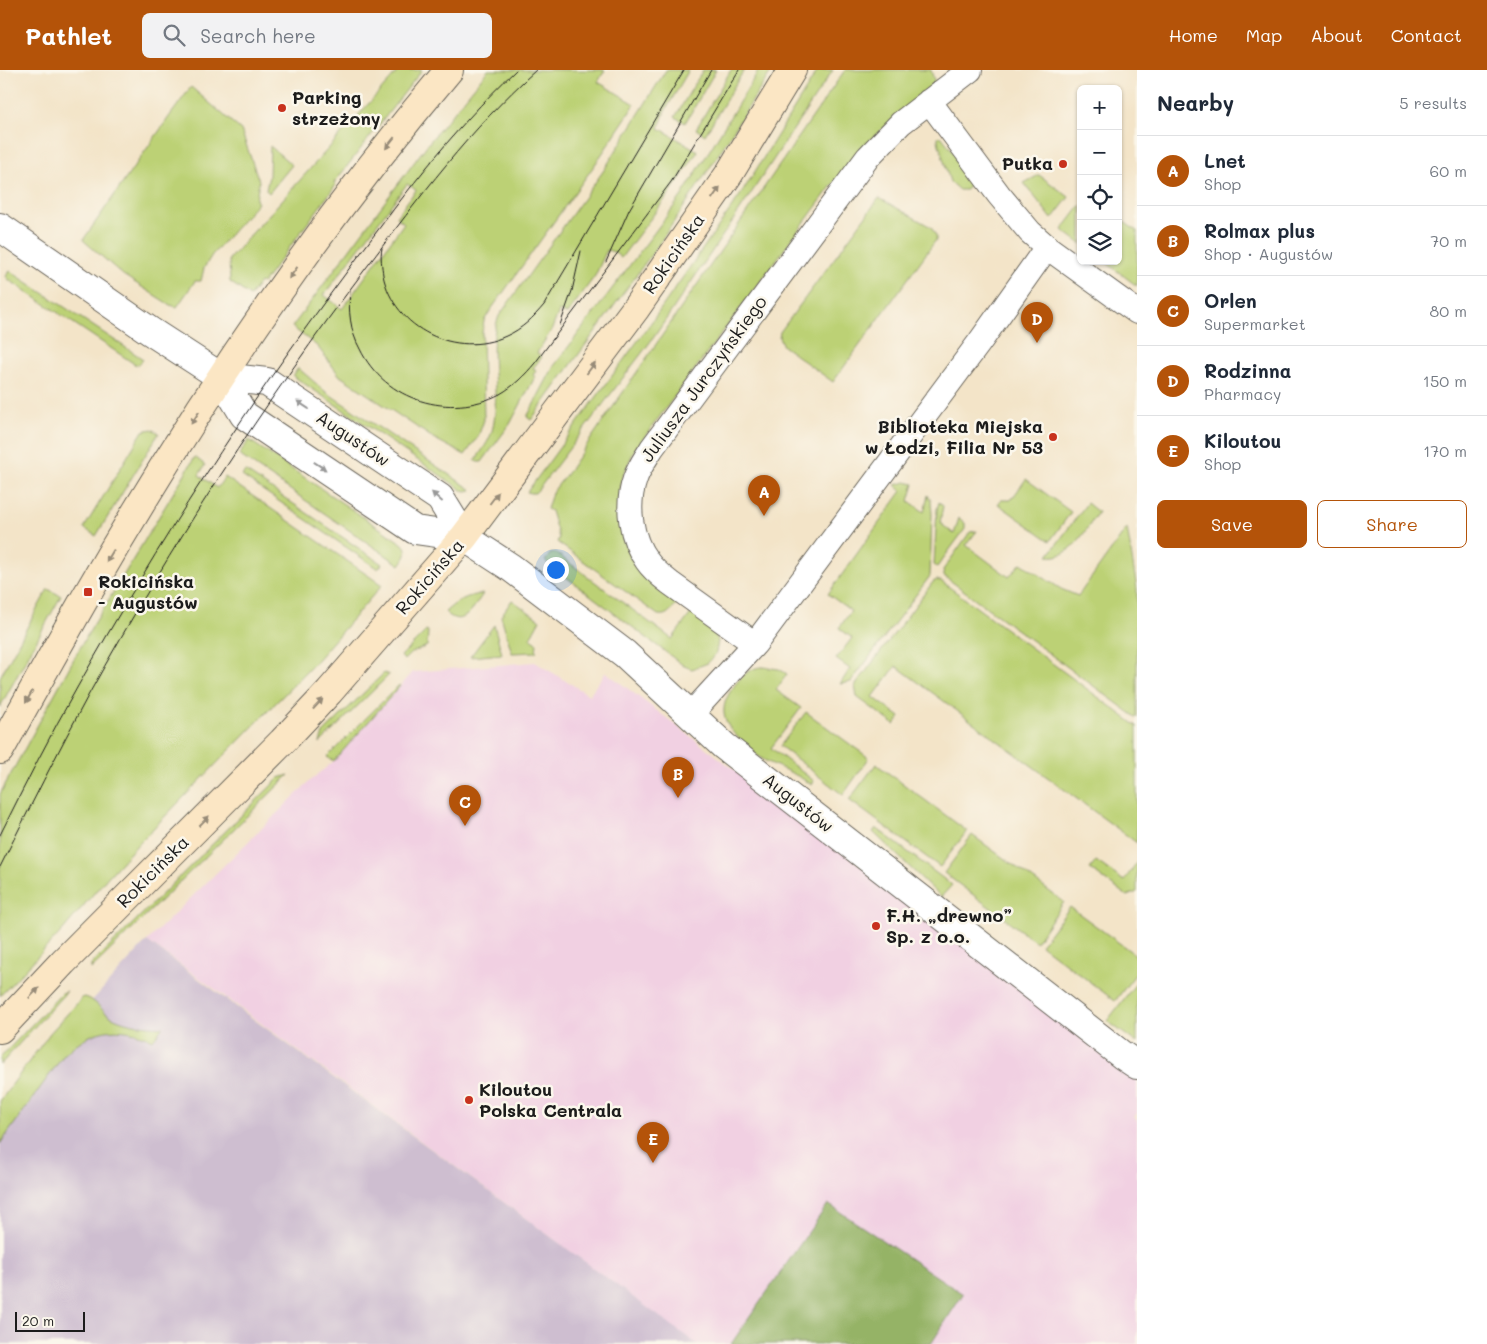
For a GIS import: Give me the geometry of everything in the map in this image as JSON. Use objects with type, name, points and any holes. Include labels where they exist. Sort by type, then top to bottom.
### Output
[{"type":"main road","points":[[0,750],[88,592],[180,439],[272,300],[355,188],[449,70]]},
{"type":"main road","name":"Rokicińska","points":[[0,1028],[282,742],[329,692],[464,536],[636,308],[729,174],[792,70]]},
{"type":"street","name":"Juliusza Jurczyńskiego","points":[[754,644],[657,573],[647,561],[633,529],[631,496],[635,478],[652,448],[855,173],[885,138],[901,123],[970,70]]},
{"type":"street","points":[[929,101],[1030,232],[1047,247],[1137,312]]},
{"type":"street","name":"Augustów","points":[[0,227],[154,334],[221,377],[244,415],[415,530],[464,536]]},
{"type":"street","points":[[690,715],[754,644],[979,343],[1047,247]]},
{"type":"street","name":"Augustów","points":[[221,377],[267,382],[440,498],[464,536],[510,567],[625,654],[724,746],[1137,1065]]},
{"type":"shaded area","points":[[535,662],[589,695],[606,672],[1137,1076],[1137,1113],[1134,1117],[1137,1120],[1137,1344],[696,1344],[147,941],[311,780],[334,761],[413,672]]},
{"type":"shaded area","points":[[147,941],[697,1344],[0,1344],[0,1123],[89,1004]]},
{"type":"green space","points":[[399,70],[422,70],[334,183],[336,185],[263,283],[260,282],[250,296],[230,282],[229,259]]},
{"type":"green space","points":[[488,70],[605,70],[598,82],[635,104],[596,163],[484,321],[482,333],[484,420],[478,437],[465,455],[433,438],[340,376],[317,346],[292,327],[427,145]],"holes":[[[407,184],[416,190],[396,217],[404,223],[342,309],[324,295]]]},
{"type":"green space","points":[[666,70],[689,70],[665,111],[659,128],[698,151],[672,190],[621,258],[614,252],[607,250],[595,276],[567,314],[559,311],[552,329],[537,353],[542,357],[533,368],[536,371],[533,375],[535,377],[510,424],[482,462],[475,461],[489,439],[495,417],[493,343],[499,316],[604,170]]},
{"type":"green space","points":[[703,70],[716,70],[685,123],[675,117]]},
{"type":"green space","points":[[731,70],[744,70],[705,135],[696,129]]},
{"type":"green space","points":[[759,70],[772,70],[659,244],[531,420],[527,417],[554,366],[681,197]]},
{"type":"green space","points":[[818,70],[833,70],[654,337],[538,490],[535,493],[527,492],[653,320],[741,194]]},
{"type":"green space","points":[[845,70],[931,70],[935,83],[870,140],[833,184],[634,451],[622,478],[619,498],[620,527],[628,547],[654,587],[678,601],[667,614],[658,615],[557,542],[559,538],[551,511],[547,509],[552,493]]},
{"type":"green space","points":[[191,87],[241,130],[259,181],[256,200],[258,203],[212,255],[204,268],[201,281],[195,281],[177,307],[170,305],[123,275],[83,240]]},
{"type":"green space","points":[[941,136],[974,178],[966,190],[959,190],[950,182],[938,141],[938,137]]},
{"type":"green space","points":[[270,146],[292,165],[269,193],[266,190],[269,176]]},
{"type":"green space","points":[[1039,175],[1069,197],[1052,219],[1024,183]]},
{"type":"green space","points":[[879,198],[931,227],[936,240],[833,382],[783,346],[779,337],[780,332]]},
{"type":"green space","points":[[1077,210],[1077,241],[1062,230]]},
{"type":"green space","points":[[1122,221],[1137,231],[1137,286],[1109,265],[1122,265]]},
{"type":"green space","points":[[10,271],[143,359],[140,364],[136,365],[9,280],[6,276]]},
{"type":"green space","points":[[298,368],[326,392],[472,490],[462,490],[293,376]]},
{"type":"green space","points":[[152,429],[159,433],[96,536],[84,528],[143,431]]},
{"type":"green space","points":[[249,440],[403,544],[406,552],[400,565],[239,455]]},
{"type":"green space","points":[[195,457],[205,465],[199,475],[217,488],[225,477],[382,585],[310,668],[139,843],[62,931],[0,996],[0,794],[82,644]]},
{"type":"green space","points":[[245,471],[382,564],[378,569],[242,476]]},
{"type":"green space","points":[[1026,479],[1071,512],[1050,541],[998,504],[1001,500],[1011,500]]},
{"type":"green space","points":[[906,482],[914,484],[909,501],[924,512],[928,495],[931,501],[930,576],[851,682],[840,684],[850,669],[836,659],[852,638],[839,628],[851,611],[828,594],[902,491],[895,485]]},
{"type":"green space","points":[[939,502],[943,506],[940,523],[954,534],[959,518],[965,523],[965,529],[937,567],[934,565]]},
{"type":"green space","points":[[1087,503],[1098,512],[1078,542],[1064,553],[1048,556]]},
{"type":"green space","points":[[1127,528],[1137,589],[1137,718],[944,576],[943,570],[970,532],[977,531],[966,545],[1009,577],[1021,563],[1061,589],[1078,596]]},
{"type":"green space","points":[[556,553],[672,639],[692,612],[713,630],[718,641],[716,653],[708,663],[692,669],[684,666],[545,561],[550,554]]},
{"type":"green space","points":[[941,581],[1137,726],[1137,843],[896,666],[873,697],[900,717],[895,725],[857,697],[855,686],[933,582]]},
{"type":"green space","points":[[48,589],[61,596],[0,707],[0,677]]},
{"type":"green space","points":[[483,594],[471,611],[462,618],[451,617],[445,612],[463,599]]},
{"type":"green space","points":[[512,600],[540,620],[530,638],[537,643],[536,652],[512,653],[501,616]]},
{"type":"green space","points":[[494,625],[502,654],[470,657]]},
{"type":"green space","points":[[426,631],[428,632],[427,646],[410,654],[404,660],[401,656]]},
{"type":"green space","points":[[758,667],[779,669],[787,674],[776,690],[801,708],[771,748],[814,781],[812,785],[754,753],[731,729],[724,716],[726,701],[737,683],[748,672]]},
{"type":"green space","points":[[384,673],[389,675],[320,743],[323,733]]},
{"type":"green space","points":[[399,685],[334,761],[327,757]]},
{"type":"green space","points":[[806,712],[869,758],[843,795],[780,746]]},
{"type":"green space","points":[[876,764],[967,831],[940,867],[849,800]]},
{"type":"green space","points":[[289,775],[91,969],[91,965],[279,778]]},
{"type":"green space","points":[[876,828],[952,885],[941,897],[873,832]]},
{"type":"green space","points":[[972,835],[1064,902],[1036,942],[944,873]]},
{"type":"green space","points":[[1096,861],[1124,881],[1137,862],[1137,892],[1127,896],[1090,869]]},
{"type":"green space","points":[[1070,907],[1137,956],[1137,972],[1115,1001],[1041,945]]},
{"type":"green space","points":[[1137,982],[1137,1043],[1107,1021]]},
{"type":"green space","points":[[67,991],[0,1065],[0,1058],[62,993]]},
{"type":"green space","points":[[83,997],[91,999],[108,1015],[118,1020],[137,1025],[163,1027],[153,1040],[128,1031],[117,1030],[94,1034],[84,1039],[63,1056],[0,1144],[0,1101],[50,1033]]},
{"type":"green space","points":[[828,1204],[963,1294],[931,1344],[731,1344]]},
{"type":"tram line","points":[[0,835],[28,779],[108,633],[171,528],[238,426],[307,326],[425,169],[446,143],[516,70]]},
{"type":"tram line","points":[[0,867],[66,737],[120,639],[186,530],[255,423],[328,319],[426,190],[467,140],[536,70]]},
{"type":"tram line","points":[[382,248],[383,275],[389,294],[400,311],[414,324],[430,334],[448,341],[467,344],[487,342],[517,330],[544,305],[684,70]]},
{"type":"tram line","points":[[606,262],[629,210],[711,70]]},
{"type":"tram line","points":[[350,290],[350,320],[354,335],[371,367],[385,382],[402,393],[421,401],[440,405],[461,405],[481,402],[500,394],[519,380],[535,363],[671,182],[739,70]]},
{"type":"tram line","points":[[560,325],[572,291],[581,251]]},
{"type":"place","name":"Parking strzeżony","points":[[282,108]]},
{"type":"place","name":"Putka","points":[[1063,164]]},
{"type":"place","name":"Rodzinna","points":[[1037,343]]},
{"type":"place","name":"Biblioteka Miejska w Łodzi, Filia Nr 53","points":[[1053,437]]},
{"type":"place","name":"Lnet","points":[[764,516]]},
{"type":"place","name":"Rokicińska - Augustów","points":[[88,592]]},
{"type":"place","name":"Rolmax plus","points":[[678,798]]},
{"type":"place","name":"Orlen","points":[[465,826]]},
{"type":"place","name":"F.H. „drewno” Sp. z o.o.","points":[[876,926]]},
{"type":"place","name":"Kiloutou Polska Centrala","points":[[469,1100]]},
{"type":"place","name":"Kiloutou","points":[[653,1163]]}]
